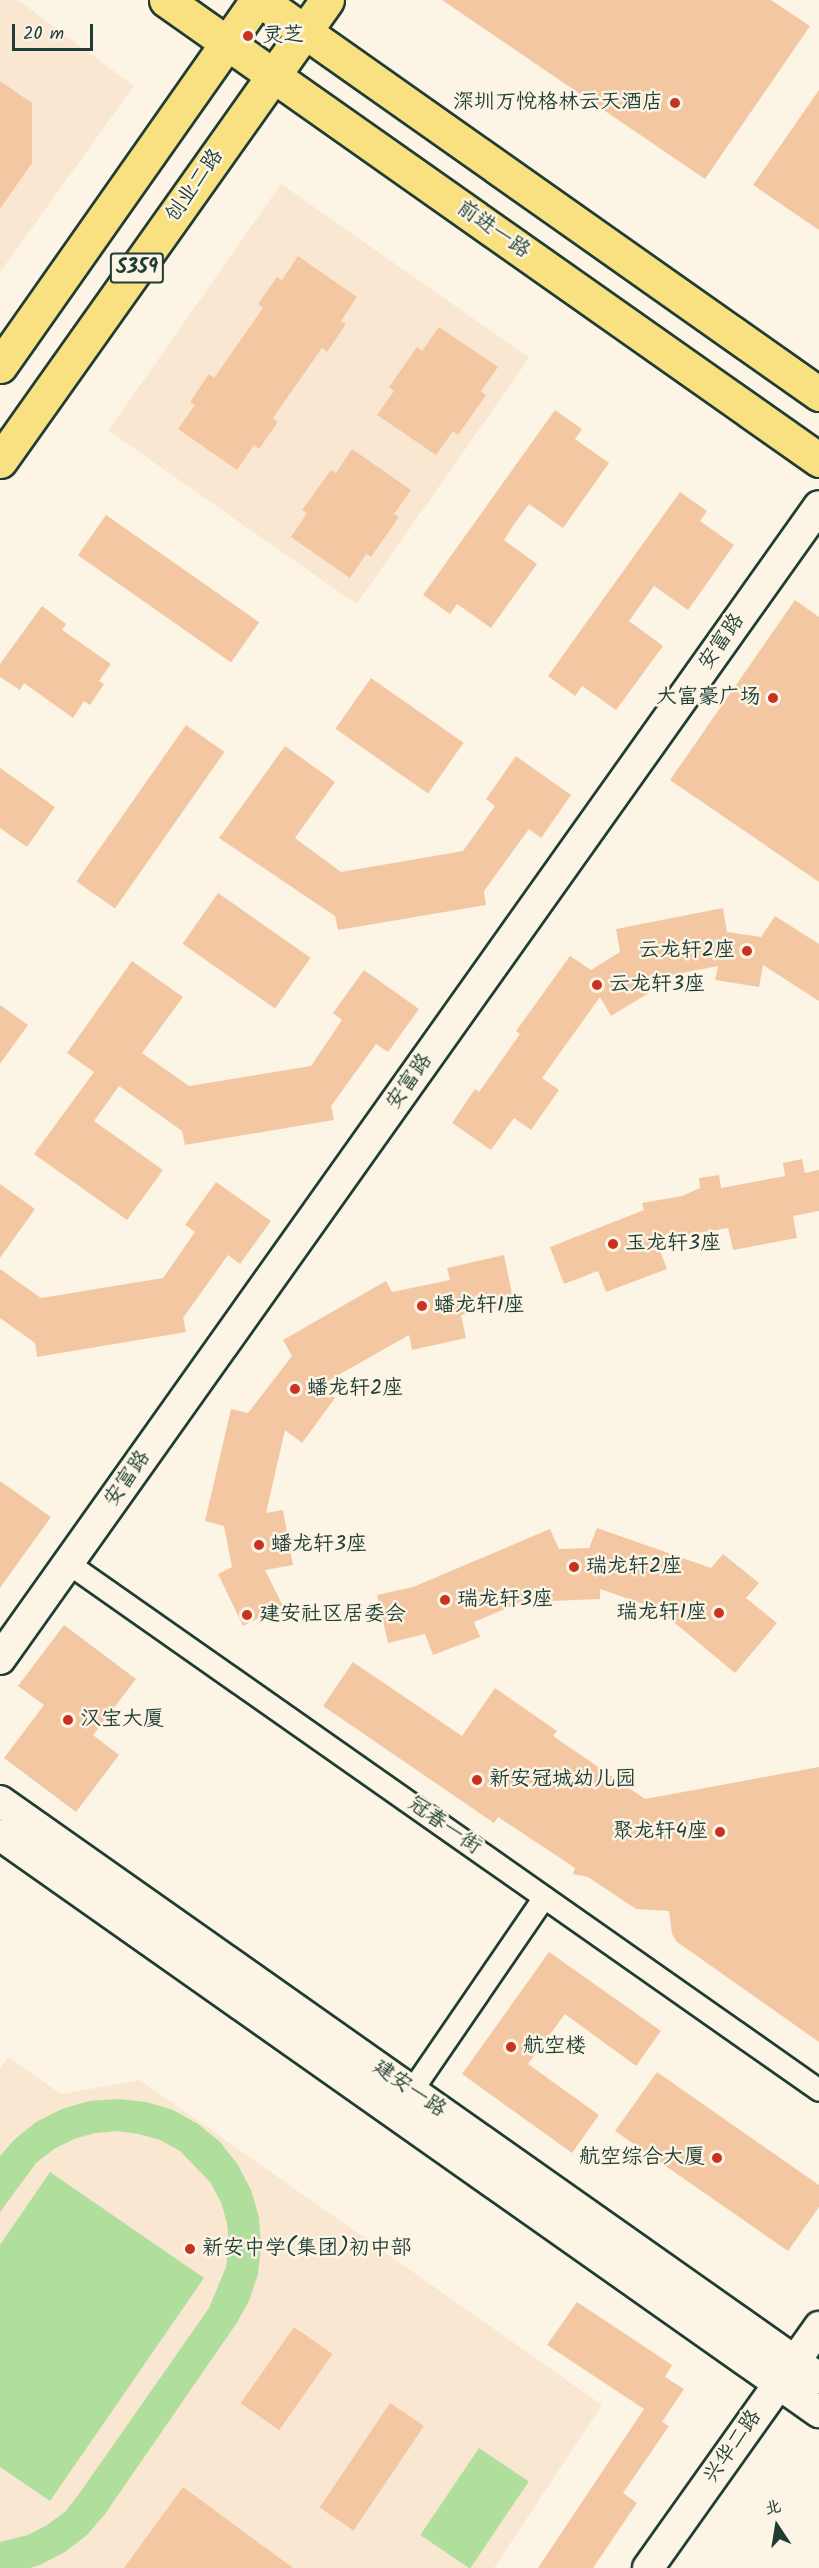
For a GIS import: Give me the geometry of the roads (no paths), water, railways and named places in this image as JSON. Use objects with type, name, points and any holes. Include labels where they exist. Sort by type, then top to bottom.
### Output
[{"type":"main road","name":"前进一路","points":[[166,0],[819,460]]},
{"type":"main road","name":"S359","points":[[0,366],[258,0]]},
{"type":"main road","points":[[258,0],[819,394]]},
{"type":"main road","name":"创业二路","points":[[0,461],[327,0]]},
{"type":"main road","points":[[626,324],[619,310],[623,292],[636,281],[645,279],[660,284]]},
{"type":"main road","name":"安富路","points":[[0,1659],[819,506]]},
{"type":"main road","name":"建安一路","points":[[0,1801],[411,2091],[787,2372],[819,2412]]},
{"type":"main road","name":"建安一路","points":[[0,1835],[787,2372],[819,2378]]},
{"type":"main road","name":"兴华二路","points":[[648,2568],[819,2327]]},
{"type":"street","name":"冠春一街","points":[[68,1563],[819,2090]]},
{"type":"street","points":[[411,2091],[544,1897]]},
{"type":"place","name":"灵芝","points":[[248,36]]},
{"type":"place","name":"深圳万悦格林云天酒店","points":[[675,103]]},
{"type":"place","name":"大富豪广场","points":[[773,698]]},
{"type":"place","name":"云龙轩2座","points":[[747,951]]},
{"type":"place","name":"云龙轩3座","points":[[597,985]]},
{"type":"place","name":"玉龙轩3座","points":[[613,1244]]},
{"type":"place","name":"蟠龙轩1座","points":[[422,1306]]},
{"type":"place","name":"蟠龙轩2座","points":[[295,1389]]},
{"type":"place","name":"蟠龙轩3座","points":[[259,1545]]},
{"type":"place","name":"瑞龙轩2座","points":[[574,1567]]},
{"type":"place","name":"瑞龙轩3座","points":[[445,1600]]},
{"type":"place","name":"瑞龙轩1座","points":[[719,1613]]},
{"type":"place","name":"建安社区居委会","points":[[247,1615]]},
{"type":"place","name":"汉宝大厦","points":[[68,1720]]},
{"type":"place","name":"新安冠城幼儿园","points":[[477,1780]]},
{"type":"place","name":"聚龙轩4座","points":[[720,1832]]},
{"type":"place","name":"航空楼","points":[[511,2047]]},
{"type":"place","name":"航空综合大厦","points":[[717,2158]]},
{"type":"place","name":"新安中学(集团)初中部","points":[[190,2249]]}]
